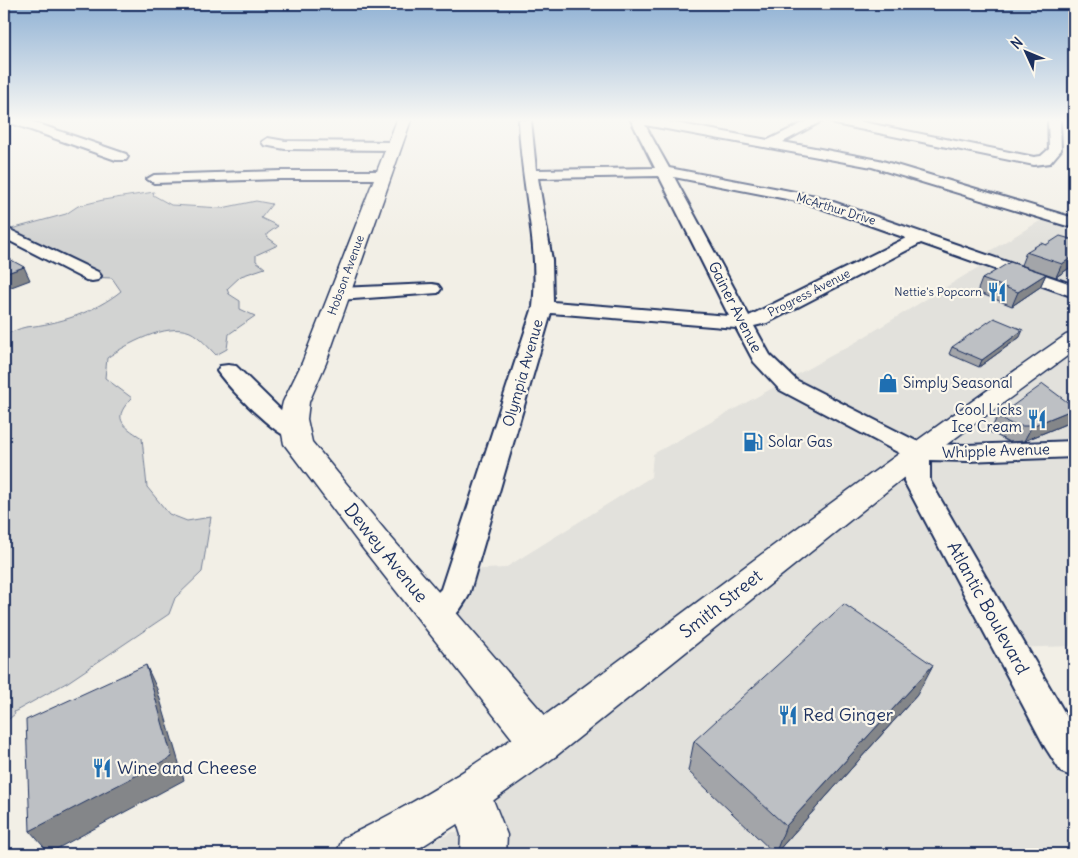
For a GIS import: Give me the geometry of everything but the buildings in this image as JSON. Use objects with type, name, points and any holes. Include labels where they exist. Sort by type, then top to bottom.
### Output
[{"type":"street","name":"Hobson Avenue","points":[[295,431],[293,419],[296,402],[314,363],[389,160]]},
{"type":"street","name":"Olympia Avenue","points":[[436,614],[454,595],[503,440],[542,307],[546,286],[544,254],[527,160]]},
{"type":"street","name":"Gainer Avenue","points":[[659,160],[761,358],[775,374],[788,385],[918,452]]},
{"type":"street","points":[[854,160],[885,166],[1074,223]]},
{"type":"street","points":[[1029,160],[1045,160]]},
{"type":"street","name":"McArthur Drive","points":[[529,174],[665,172],[690,175],[816,201],[1074,291]]},
{"type":"street","points":[[154,179],[384,174]]},
{"type":"street","points":[[4,232],[92,276]]},
{"type":"street","name":"Progress Avenue","points":[[542,307],[743,323],[760,319],[920,237]]},
{"type":"street","points":[[339,294],[432,289]]},
{"type":"street","name":"Smith Street","points":[[359,854],[400,836],[469,792],[540,742],[918,452],[1074,340]]},
{"type":"street","name":"Dewey Avenue","points":[[228,371],[276,418],[295,431],[298,444],[540,742]]},
{"type":"street","name":"Whipple Avenue","points":[[918,452],[967,453],[1074,448]]},
{"type":"street","name":"Atlantic Boulevard","points":[[918,452],[917,481],[1058,735],[1074,760]]},
{"type":"street","points":[[469,792],[484,835],[483,854]]},
{"type":"shaded area","points":[[154,192],[153,195],[171,205],[222,208],[256,201],[272,204],[261,218],[278,226],[267,234],[267,237],[278,245],[256,255],[256,261],[265,268],[241,276],[227,289],[229,294],[240,301],[240,309],[255,316],[229,334],[227,349],[216,355],[190,332],[170,330],[158,332],[135,341],[107,358],[105,378],[132,398],[122,411],[121,416],[124,425],[142,438],[147,487],[169,514],[187,521],[211,517],[202,572],[175,598],[169,614],[68,682],[14,712],[15,714],[4,723],[4,334],[76,316],[100,305],[121,291],[112,278],[85,277],[4,236],[4,231],[66,214],[78,206]]},
{"type":"shaded area","points":[[1050,215],[1074,222],[1074,646],[1010,648],[1059,744],[1074,766],[1074,854],[406,854],[453,832],[488,832],[488,794],[540,754],[444,621],[465,570],[505,568],[651,477],[653,454],[856,342],[982,265],[988,252]]},
{"type":"place","name":"Nettie's Popcorn","points":[[997,292]]},
{"type":"place","name":"Simply Seasonal","points":[[888,383]]},
{"type":"place","name":"Cool Licks Ice Cream","points":[[1037,419]]},
{"type":"place","name":"Solar Gas","points":[[753,442]]},
{"type":"place","name":"Red Ginger","points":[[788,715]]},
{"type":"place","name":"Wine and Cheese","points":[[102,768]]}]
